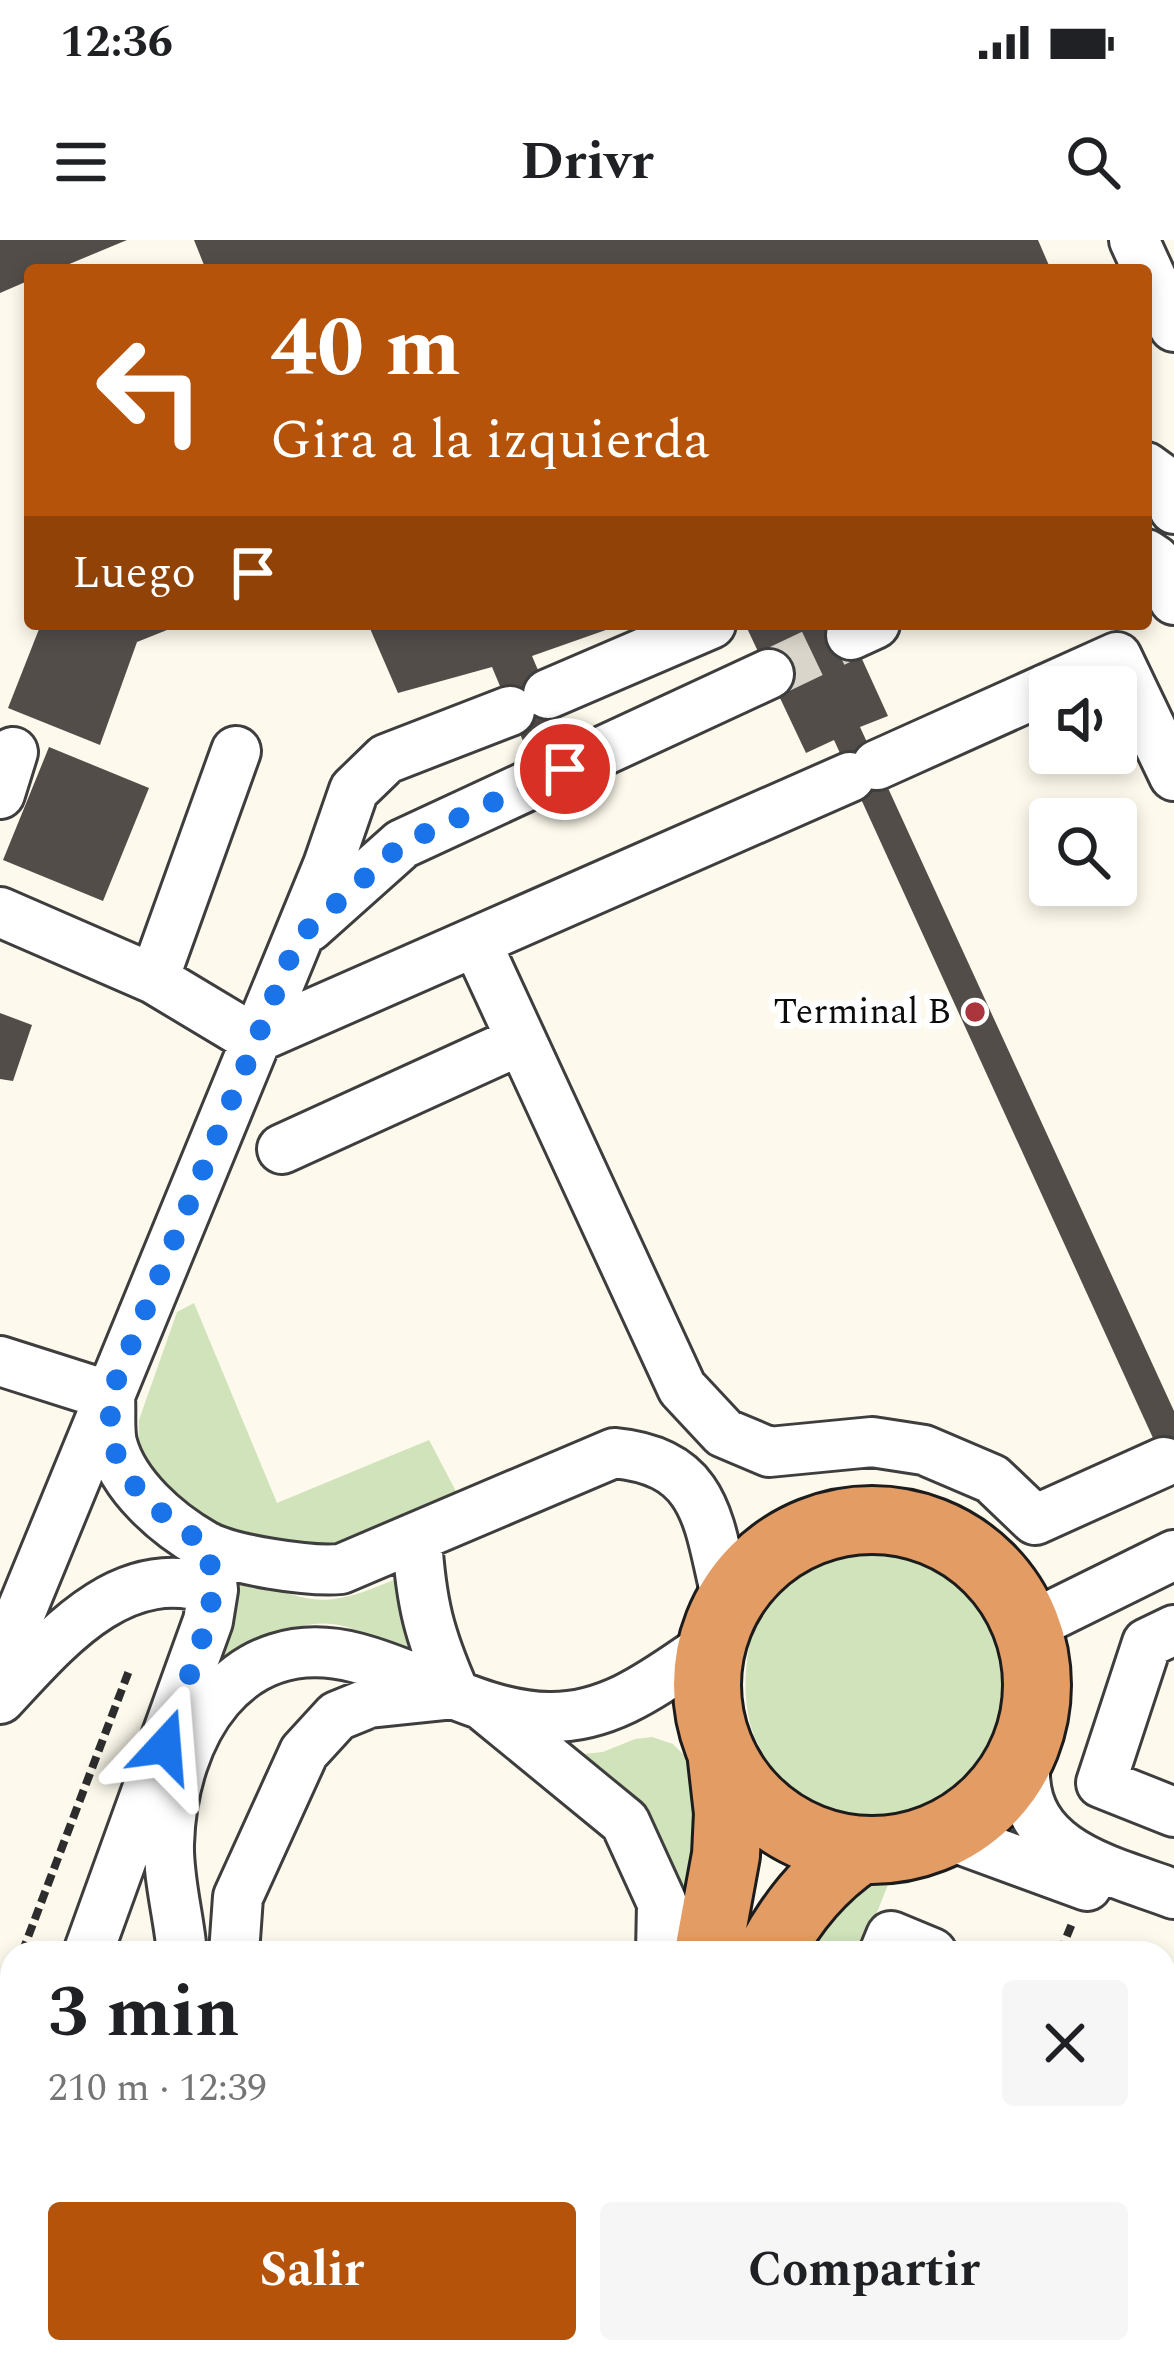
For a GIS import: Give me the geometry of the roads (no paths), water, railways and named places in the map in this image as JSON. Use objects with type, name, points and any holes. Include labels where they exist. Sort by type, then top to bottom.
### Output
[{"type":"highway","points":[[710,1941],[726,1855],[728,1813],[707,1685],[721,1624],[755,1568],[796,1537],[845,1521],[897,1521],[946,1537],[978,1558],[1005,1587],[1026,1628],[1035,1658],[1035,1710],[1020,1760],[970,1819],[945,1834],[899,1849],[860,1850],[822,1842],[776,1820],[739,1783],[721,1750]]},
{"type":"highway","points":[[778,1941],[821,1880],[860,1850]]},
{"type":"street","points":[[1152,279],[1174,327]]},
{"type":"street","points":[[1152,471],[1161,478],[1174,509]]},
{"type":"street","points":[[1152,558],[1174,600]]},
{"type":"street","points":[[0,1664],[298,938],[354,790],[386,759],[697,630]]},
{"type":"street","points":[[254,1040],[1117,657],[1172,769]]},
{"type":"street","points":[[298,938],[402,844],[769,674]]},
{"type":"street","points":[[154,979],[236,751]]},
{"type":"street","points":[[0,912],[154,979],[254,1040]]},
{"type":"street","points":[[477,944],[682,1388],[724,1433],[770,1452],[872,1442],[924,1450],[992,1479],[1035,1520],[1164,1462]]},
{"type":"street","points":[[282,1150],[521,1040]]},
{"type":"street","points":[[0,1361],[110,1396]]},
{"type":"street","points":[[93,1941],[208,1621],[210,1569],[136,1489],[112,1444],[110,1396]]},
{"type":"street","points":[[0,1699],[77,1619],[119,1596],[210,1569],[341,1569],[614,1454],[642,1456],[672,1467],[702,1501],[721,1624],[628,1700],[597,1712],[549,1717],[470,1701],[369,1703],[337,1716],[304,1752],[238,1897],[235,1941]]},
{"type":"street","points":[[417,1538],[420,1595],[430,1638],[470,1701]]},
{"type":"street","points":[[1026,1628],[1174,1555]]},
{"type":"street","points":[[1174,1630],[1147,1642],[1101,1783],[1174,1812]]},
{"type":"street","points":[[143,1809],[180,1766],[206,1714],[232,1682],[263,1661],[308,1650],[353,1657],[412,1674],[470,1701],[626,1822],[662,1904],[661,1941]]},
{"type":"street","points":[[1035,1710],[1025,1774],[1030,1806],[1047,1834],[1064,1851],[1174,1894]]},
{"type":"street","points":[[180,1766],[169,1845],[181,1941]]},
{"type":"street","points":[[945,1834],[1174,1920]]},
{"type":"tunnel","points":[[769,674],[851,635]]},
{"type":"place","name":"Terminal B","points":[[975,1012]]}]
